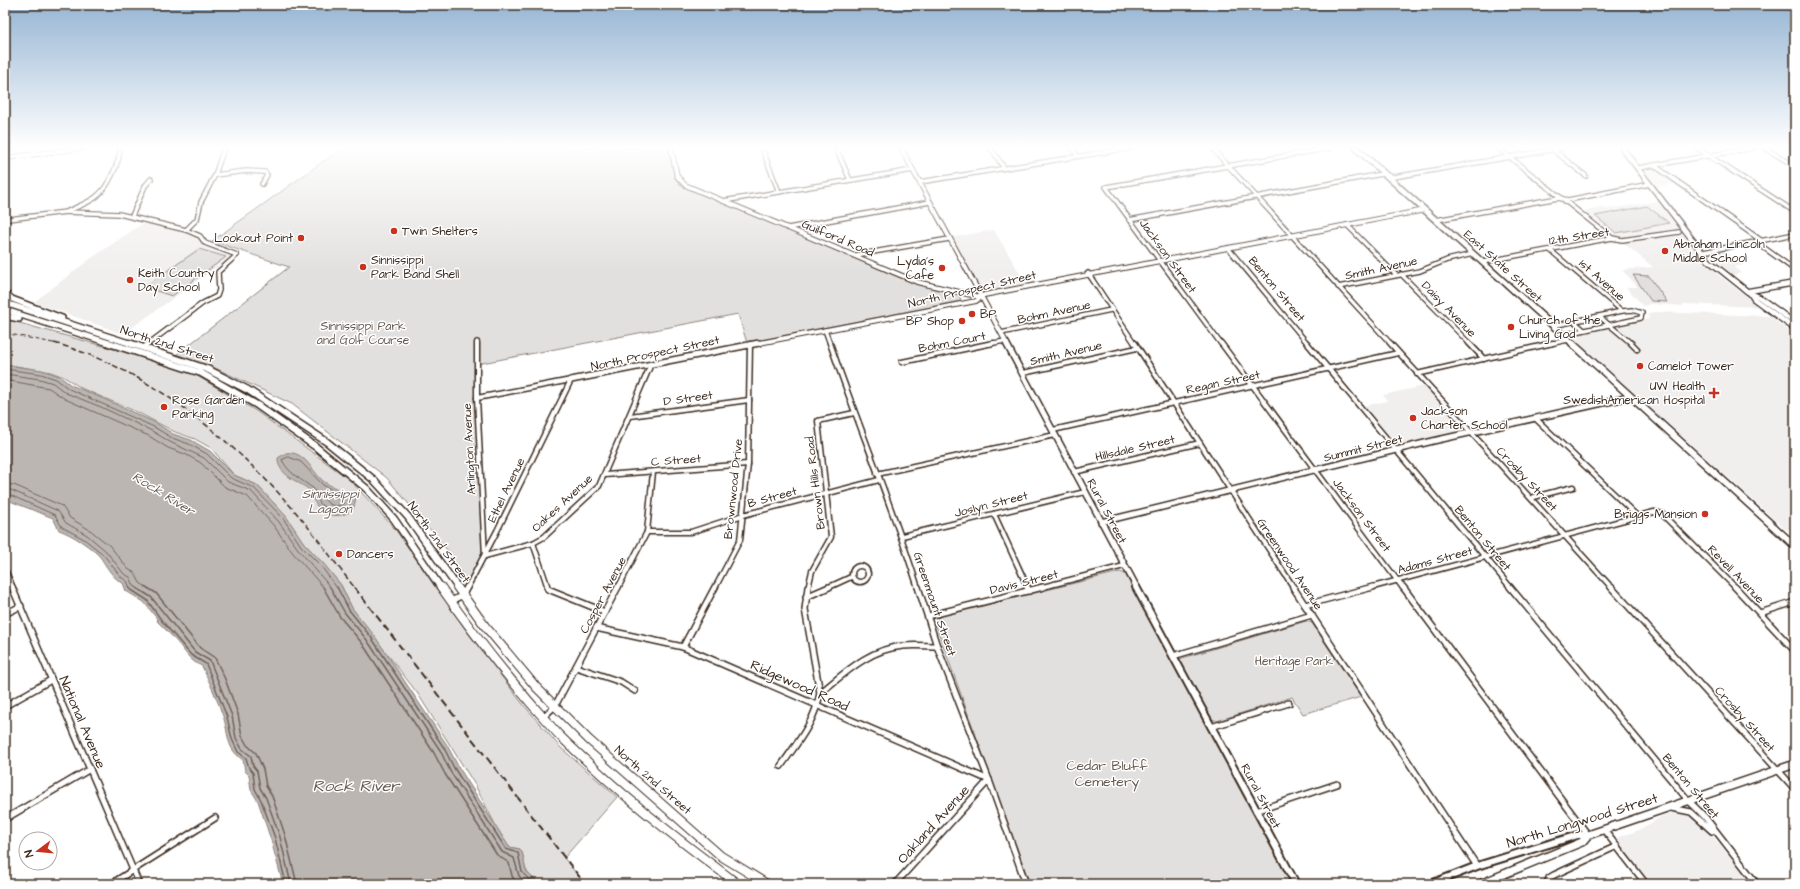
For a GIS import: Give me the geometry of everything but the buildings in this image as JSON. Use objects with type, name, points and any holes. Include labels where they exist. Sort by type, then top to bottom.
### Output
[{"type":"main road","name":"East State Street","points":[[1403,189],[1795,546]]},
{"type":"main road","points":[[1654,189],[1702,252],[1716,267],[1748,292],[1754,299],[1795,329]]},
{"type":"main road","points":[[1748,292],[1795,283]]},
{"type":"main road","points":[[1748,292],[1759,297],[1795,323]]},
{"type":"main road","points":[[5,293],[12,299],[132,345]]},
{"type":"main road","name":"North 2nd Street","points":[[5,303],[207,369],[248,390],[327,442],[374,480],[408,517],[485,626],[536,687],[589,740],[721,856],[766,884]]},
{"type":"main road","name":"North 2nd Street","points":[[5,310],[201,373],[257,405],[316,447],[367,489],[394,519],[465,622],[514,683],[559,735],[660,826],[738,884]]},
{"type":"main road","points":[[5,316],[48,325]]},
{"type":"main road","name":"North Longwood Street","points":[[1588,835],[1663,808],[1795,764]]},
{"type":"main road","points":[[1480,884],[1582,842],[1588,835]]},
{"type":"street","points":[[66,212],[96,197],[104,189]]},
{"type":"street","points":[[132,216],[143,189]]},
{"type":"street","points":[[186,230],[197,219],[202,202],[208,189]]},
{"type":"street","name":"Guilford Road","points":[[696,189],[856,255],[917,282],[980,297]]},
{"type":"street","points":[[723,201],[794,189]]},
{"type":"street","name":"Rural Street","points":[[924,189],[980,297],[1023,373],[1210,727],[1296,884]]},
{"type":"street","name":"Jackson Street","points":[[1107,189],[1588,835]]},
{"type":"street","name":"Crosby Street","points":[[1248,189],[1795,789]]},
{"type":"street","points":[[1129,220],[1296,189]]},
{"type":"street","points":[[1551,189],[1612,238]]},
{"type":"street","points":[[1436,220],[1558,198],[1568,200],[1622,189]]},
{"type":"street","points":[[1689,189],[1762,241]]},
{"type":"street","points":[[1760,189],[1795,212]]},
{"type":"street","points":[[788,228],[930,202]]},
{"type":"street","name":"North Prospect Street","points":[[477,398],[976,301],[984,294],[1425,210]]},
{"type":"street","points":[[9,219],[66,212],[119,214],[132,216],[186,230],[200,236],[205,243],[237,255],[218,272],[217,276],[220,288],[217,296],[197,308],[142,349]]},
{"type":"street","name":"Daisy Avenue","points":[[1347,225],[1484,359]]},
{"type":"street","name":"12th Street","points":[[1483,262],[1612,238],[1622,240],[1679,232]]},
{"type":"street","points":[[1702,252],[1795,234]]},
{"type":"street","points":[[856,255],[949,239]]},
{"type":"street","points":[[1756,242],[1795,270]]},
{"type":"street","name":"Benton Street","points":[[1228,248],[1688,800],[1705,817],[1722,841],[1757,884]]},
{"type":"street","name":"1st Avenue","points":[[1550,250],[1622,311]]},
{"type":"street","name":"Smith Avenue","points":[[1338,287],[1420,271],[1447,260],[1474,254]]},
{"type":"street","name":"Greenwood Avenue","points":[[1088,274],[1477,866]]},
{"type":"street","name":"Bohm Avenue","points":[[1001,333],[1111,310]]},
{"type":"street","points":[[1553,326],[1622,311],[1632,310],[1642,313],[1641,318],[1562,335]]},
{"type":"street","points":[[1600,317],[1638,349]]},
{"type":"street","points":[[1575,322],[1584,330]]},
{"type":"street","name":"Greenmount Street","points":[[825,330],[879,480],[902,536],[937,646],[989,780],[1026,884]]},
{"type":"street","points":[[1417,374],[1568,340]]},
{"type":"street","name":"Bohm Court","points":[[902,362],[1005,341]]},
{"type":"street","name":"Arlington Avenue","points":[[477,342],[477,398],[485,556]]},
{"type":"street","name":"Brownwood Drive","points":[[682,647],[740,540],[748,464],[750,344]]},
{"type":"street","name":"Smith Avenue","points":[[1023,373],[1137,348]]},
{"type":"street","name":"Regan Street","points":[[877,474],[1054,433],[1174,403],[1398,353]]},
{"type":"street","name":"Oakes Avenue","points":[[485,556],[533,543],[544,536],[599,486],[605,475],[651,364]]},
{"type":"street","name":"Ethel Avenue","points":[[464,595],[485,556],[571,380]]},
{"type":"street","name":"Summit Street","points":[[1101,522],[1396,450],[1630,397]]},
{"type":"street","name":"D Street","points":[[630,416],[749,400]]},
{"type":"street","name":"Brown Hills Road","points":[[780,766],[811,723],[820,693],[806,619],[806,597],[808,584],[812,571],[831,537],[818,421],[854,413]]},
{"type":"street","points":[[1535,418],[1590,469],[1637,516]]},
{"type":"street","name":"Hillsdale Street","points":[[1074,472],[1200,444]]},
{"type":"street","name":"C Street","points":[[605,475],[748,464]]},
{"type":"street","name":"Cosper Avenue","points":[[543,717],[555,706],[648,532],[653,472]]},
{"type":"street","name":"B Street","points":[[648,532],[691,532],[743,515],[879,480]]},
{"type":"street","points":[[1532,499],[1534,497],[1573,487]]},
{"type":"street","name":"Joslyn Street","points":[[902,536],[1085,492]]},
{"type":"street","name":"Adams Street","points":[[1305,605],[1637,516],[1654,512],[1662,514]]},
{"type":"street","points":[[994,514],[1029,591]]},
{"type":"street","name":"Revell Avenue","points":[[1662,514],[1760,613],[1795,651]]},
{"type":"street","points":[[533,543],[548,589],[605,612]]},
{"type":"street","name":"Davis Street","points":[[928,616],[1124,566]]},
{"type":"street","name":"National Avenue","points":[[5,570],[139,884]]},
{"type":"street","points":[[806,597],[851,577]]},
{"type":"street","points":[[451,601],[464,595]]},
{"type":"street","points":[[1760,613],[1795,602]]},
{"type":"street","points":[[5,614],[21,606]]},
{"type":"street","points":[[1172,656],[1312,615]]},
{"type":"street","name":"Ridgewood Road","points":[[596,628],[682,647],[989,780]]},
{"type":"street","points":[[820,693],[860,661],[876,653],[902,646],[937,646]]},
{"type":"street","points":[[576,667],[621,682],[635,691]]},
{"type":"street","points":[[5,706],[51,680]]},
{"type":"street","points":[[1210,727],[1289,703]]},
{"type":"street","points":[[5,819],[90,769]]},
{"type":"street","name":"Oakland Avenue","points":[[895,884],[989,780]]},
{"type":"street","points":[[1256,810],[1337,784]]},
{"type":"street","name":"Benton Street","points":[[1663,808],[1691,812],[1722,841]]},
{"type":"street","points":[[111,884],[215,818]]},
{"type":"street","points":[[1604,830],[1646,884]]},
{"type":"street","name":"North Longwood Street","points":[[1431,884],[1477,866],[1578,834],[1588,835]]},
{"type":"street","points":[[1546,884],[1549,878],[1554,875],[1617,846]]},
{"type":"shaded area","name":"Abraham Lincoln Middle School","points":[[1658,201],[1703,260],[1721,277],[1753,301],[1756,304],[1755,307],[1684,304],[1683,306],[1651,304],[1643,306],[1626,287],[1638,287],[1622,270],[1653,267],[1584,211],[1604,207],[1607,209]]},
{"type":"shaded area","name":"Keith Country Day School","points":[[145,222],[197,236],[209,246],[232,256],[123,334],[34,302],[90,259]]},
{"type":"shaded area","points":[[994,230],[1025,282],[1031,283],[985,292],[979,290],[951,236],[954,237]]},
{"type":"shaded area","points":[[1724,251],[1743,265],[1734,267],[1741,273],[1732,275],[1711,255]]},
{"type":"shaded area","name":"UW Health SwedishAmerican Hospital","points":[[1657,312],[1769,316],[1795,335],[1795,528],[1786,530],[1570,335],[1649,319],[1648,313]]},
{"type":"shaded area","name":"Jackson Charter School","points":[[1424,386],[1463,429],[1463,431],[1398,446],[1364,406],[1387,401],[1383,395]]},
{"type":"shaded area","points":[[1676,812],[1689,814],[1705,827],[1753,884],[1648,884],[1617,843],[1616,838],[1639,830],[1662,816]]},
{"type":"green space","name":"Sinnissippi Park and Golf Course","points":[[284,189],[691,189],[908,281],[925,287],[959,294],[961,301],[747,343],[738,314],[477,364],[485,556],[467,583],[448,551],[387,478],[292,404],[213,367],[176,355],[289,267],[212,241]]},
{"type":"green space","points":[[1647,206],[1669,223],[1616,233],[1595,216]]},
{"type":"green space","points":[[199,249],[226,257],[172,296],[144,287]]},
{"type":"green space","points":[[1633,275],[1649,276],[1667,302],[1651,301]]},
{"type":"green space","points":[[5,319],[189,371],[256,411],[350,480],[395,529],[468,633],[522,703],[560,747],[617,797],[564,858],[585,884],[539,884],[528,874],[520,849],[509,847],[497,828],[475,785],[418,694],[352,608],[341,585],[307,548],[273,502],[268,499],[257,485],[234,475],[211,448],[195,439],[175,432],[137,412],[83,389],[64,377],[51,372],[5,364]]},
{"type":"green space","name":"Cedar Bluff Cemetery","points":[[1120,572],[1125,574],[1291,884],[1030,884],[935,623],[940,616]]},
{"type":"green space","name":"Heritage Park","points":[[1306,621],[1312,623],[1361,697],[1303,714],[1292,697],[1217,721],[1212,719],[1179,659]]},
{"type":"water","name":"Rock River","points":[[5,365],[42,370],[59,376],[71,385],[156,423],[173,434],[191,440],[210,451],[234,475],[257,485],[286,516],[304,543],[341,585],[352,608],[374,635],[447,745],[458,766],[509,847],[520,849],[527,872],[539,884],[283,884],[258,801],[251,790],[249,775],[245,771],[243,760],[231,746],[222,712],[202,666],[194,662],[188,656],[175,639],[157,621],[158,620],[144,602],[126,591],[123,583],[113,576],[101,558],[93,550],[75,538],[59,530],[53,518],[5,499]]},
{"type":"water","name":"Sinnissippi Lagoon","points":[[286,453],[292,453],[303,458],[323,481],[354,495],[356,498],[353,510],[346,514],[332,515],[326,514],[321,510],[313,499],[311,491],[290,478],[281,469],[278,458]]},
{"type":"railway","points":[[5,333],[55,343]]},
{"type":"railway","points":[[55,343],[89,355],[122,370],[154,388],[185,409],[214,432],[242,456],[293,509],[355,588]]},
{"type":"railway","points":[[354,587],[585,884]]},
{"type":"place","name":"Twin Shelters","points":[[394,231]]},
{"type":"place","name":"Lookout Point","points":[[301,238]]},
{"type":"place","name":"Abraham Lincoln Middle School","points":[[1665,251]]},
{"type":"place","name":"Sinnissippi Park Band Shell","points":[[363,267]]},
{"type":"place","name":"Lydia's Cafe","points":[[942,268]]},
{"type":"place","name":"Keith Country Day School","points":[[130,280]]},
{"type":"place","name":"BP","points":[[972,314]]},
{"type":"place","name":"BP Shop","points":[[962,321]]},
{"type":"place","name":"Church of the Living God","points":[[1511,327]]},
{"type":"place","name":"Camelot Tower","points":[[1640,366]]},
{"type":"place","name":"UW Health SwedishAmerican Hospital","points":[[1714,393]]},
{"type":"place","name":"Rose Garden Parking","points":[[164,407]]},
{"type":"place","name":"Jackson Charter School","points":[[1413,418]]},
{"type":"place","name":"Briggs Mansion","points":[[1705,514]]},
{"type":"place","name":"Dancers","points":[[339,554]]}]
